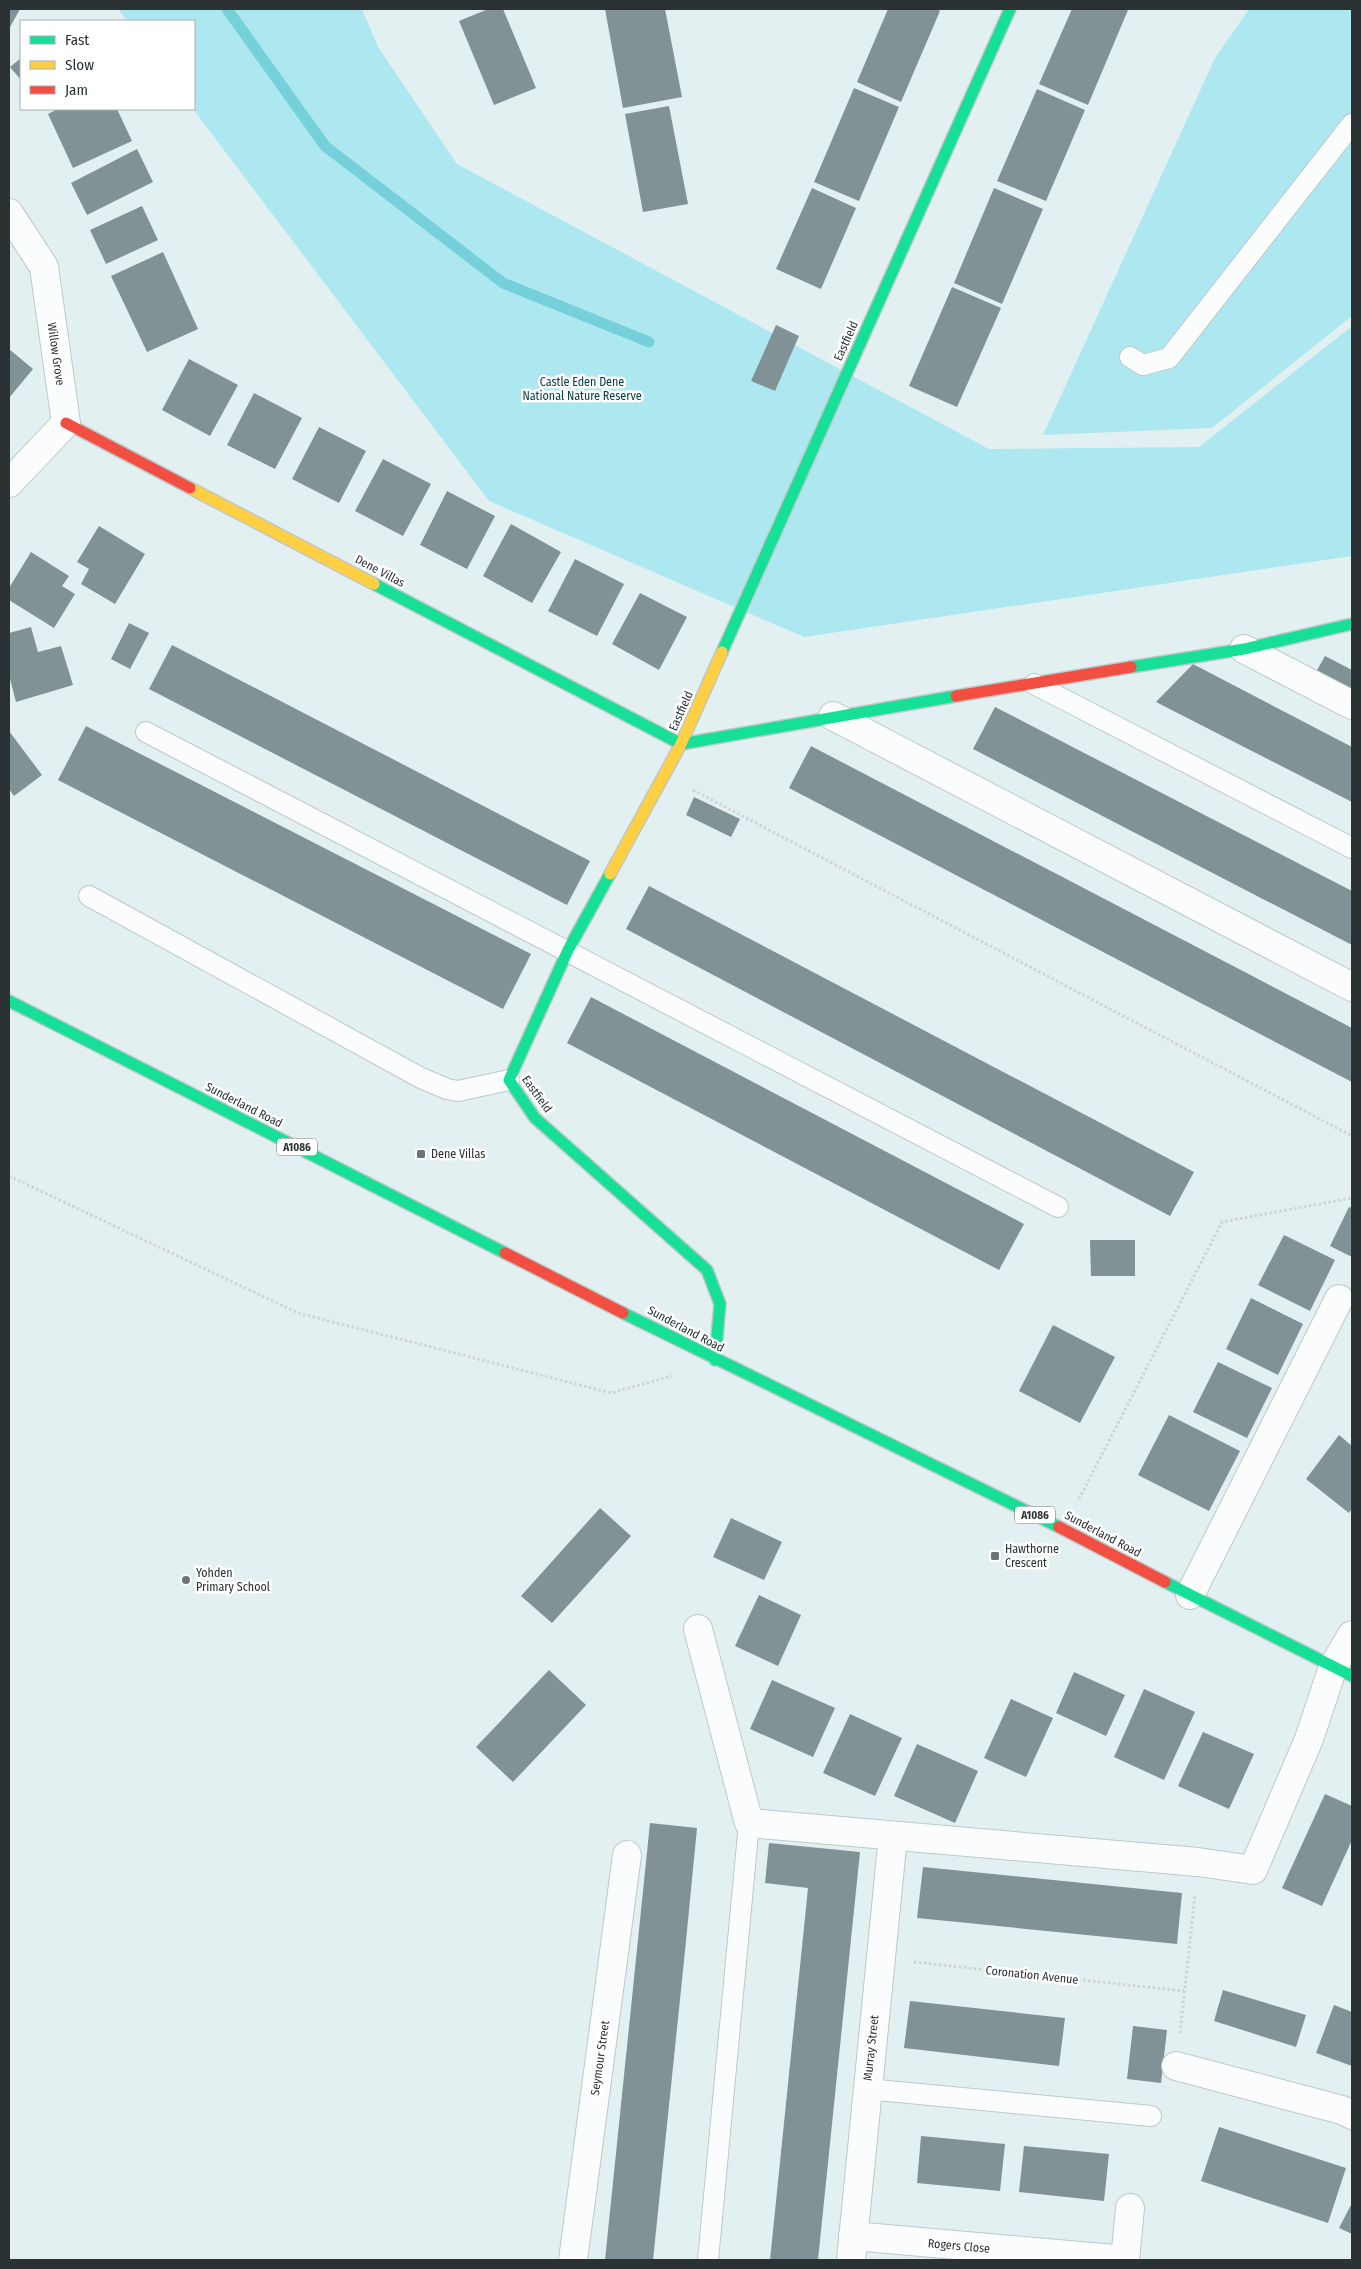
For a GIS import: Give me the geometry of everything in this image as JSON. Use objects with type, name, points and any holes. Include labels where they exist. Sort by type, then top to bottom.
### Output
[{"type":"street","name":"Eastfield","points":[[714,1360],[720,1304],[707,1270],[535,1118],[509,1080],[568,950],[681,744],[1010,9]]},
{"type":"street","name":"Willow Grove","points":[[9,213],[44,267],[66,423]]},
{"type":"street","name":"Dene Villas","points":[[66,423],[681,744]]},
{"type":"street","points":[[9,482],[66,423]]},
{"type":"street","points":[[681,744],[833,716],[1244,648],[1352,624]]},
{"type":"street","points":[[1244,648],[1352,705]]},
{"type":"street","points":[[833,716],[1352,987]]},
{"type":"street","name":"Sunderland Road","points":[[9,1001],[714,1360],[1064,1528],[1190,1595],[1343,1671]]},
{"type":"street","points":[[1190,1595],[1339,1299]]},
{"type":"street","points":[[698,1629],[749,1823],[1198,1862],[1254,1870],[1309,1739],[1343,1671],[1352,1635]]},
{"type":"street","name":"Murray Street","points":[[852,2248],[892,1836]]},
{"type":"street","name":"Seymour Street","points":[[573,2260],[627,1856]]},
{"type":"street","points":[[1176,2066],[1342,2110],[1352,2115]]},
{"type":"street","name":"Rogers Close","points":[[852,2248],[1125,2260],[1130,2208]]},
{"type":"lane","points":[[1130,357],[1143,365],[1169,358],[1352,124]]},
{"type":"lane","points":[[1034,684],[1352,848]]},
{"type":"lane","points":[[146,732],[1058,1206]]},
{"type":"lane","points":[[89,896],[421,1078],[458,1091],[509,1080]]},
{"type":"lane","points":[[708,2260],[749,1823]]},
{"type":"lane","points":[[867,2089],[1151,2116]]},
{"type":"path","points":[[664,775],[1352,1136]]},
{"type":"path","points":[[9,1176],[298,1313],[611,1393],[664,1380],[714,1360]]},
{"type":"path","points":[[1064,1528],[1222,1222],[1352,1198]]},
{"type":"path","points":[[1176,2066],[1198,1862]]},
{"type":"path","name":"Coronation Avenue","points":[[880,1958],[1184,1991]]},
{"type":"green space","name":"Castle Eden Dene National Nature Reserve","points":[[118,9],[362,9],[378,47],[457,164],[989,449],[1199,447],[1352,326],[1352,556],[804,637],[489,501],[194,110],[195,20],[126,20]]},
{"type":"green space","points":[[1249,9],[1352,9],[1352,316],[1212,428],[1043,435],[1215,58]]},
{"type":"building","points":[[9,9],[20,9],[9,29]]},
{"type":"building","points":[[488,9],[503,9],[536,88],[494,105],[459,21]]},
{"type":"building","points":[[605,9],[665,9],[682,97],[623,108]]},
{"type":"building","points":[[888,9],[936,9],[940,11],[901,102],[857,82]]},
{"type":"building","points":[[1072,9],[1128,10],[1088,105],[1039,84]]},
{"type":"building","points":[[20,59],[20,79],[10,67]]},
{"type":"building","points":[[854,88],[899,107],[859,201],[814,182]]},
{"type":"building","points":[[1037,89],[1085,110],[1046,201],[997,181]]},
{"type":"building","points":[[669,106],[688,204],[643,212],[625,114]]},
{"type":"building","points":[[56,110],[117,110],[132,141],[73,168],[48,114]]},
{"type":"building","points":[[137,149],[153,182],[87,215],[71,183]]},
{"type":"building","points":[[812,188],[856,208],[821,289],[776,269]]},
{"type":"building","points":[[994,188],[1043,209],[1002,304],[954,283]]},
{"type":"building","points":[[142,206],[158,240],[106,264],[90,230]]},
{"type":"building","points":[[163,252],[198,329],[147,352],[111,276]]},
{"type":"building","points":[[952,287],[1001,308],[957,407],[909,386]]},
{"type":"building","points":[[776,325],[799,336],[775,391],[751,381]]},
{"type":"building","points":[[9,349],[33,369],[9,398]]},
{"type":"building","points":[[189,359],[238,385],[210,436],[162,410]]},
{"type":"building","points":[[254,393],[302,418],[275,469],[227,445]]},
{"type":"building","points":[[319,427],[366,451],[339,503],[292,479]]},
{"type":"building","points":[[383,459],[431,484],[403,536],[355,511]]},
{"type":"building","points":[[447,491],[495,516],[467,569],[420,545]]},
{"type":"building","points":[[511,524],[561,552],[532,603],[483,576]]},
{"type":"building","points":[[99,526],[145,554],[115,604],[81,584],[89,569],[77,562]]},
{"type":"building","points":[[31,552],[69,576],[62,586],[75,594],[54,628],[9,600],[9,588]]},
{"type":"building","points":[[575,559],[624,584],[597,636],[548,611]]},
{"type":"building","points":[[640,593],[687,617],[659,670],[612,644]]},
{"type":"building","points":[[129,623],[149,633],[130,669],[111,659]]},
{"type":"building","points":[[31,627],[38,652],[61,646],[73,685],[16,702],[9,675],[9,633]]},
{"type":"building","points":[[172,645],[590,861],[567,905],[149,689]]},
{"type":"building","points":[[1325,656],[1352,670],[1352,691],[1316,672]]},
{"type":"building","points":[[1193,664],[1352,747],[1352,802],[1156,702]]},
{"type":"building","points":[[995,707],[1352,891],[1352,945],[973,749]]},
{"type":"building","points":[[86,726],[531,954],[503,1009],[58,780]]},
{"type":"building","points":[[9,731],[42,775],[14,796],[9,789]]},
{"type":"building","points":[[811,746],[1352,1028],[1352,1082],[789,788]]},
{"type":"building","points":[[694,797],[740,819],[731,837],[686,815]]},
{"type":"building","points":[[649,886],[1194,1172],[1170,1216],[626,929]]},
{"type":"building","points":[[591,997],[1024,1224],[999,1270],[567,1043]]},
{"type":"building","points":[[1349,1207],[1352,1208],[1352,1257],[1330,1246]]},
{"type":"building","points":[[1284,1235],[1335,1260],[1310,1311],[1258,1285]]},
{"type":"building","points":[[1090,1240],[1135,1240],[1135,1276],[1091,1276]]},
{"type":"building","points":[[1251,1298],[1303,1324],[1278,1375],[1226,1349]]},
{"type":"building","points":[[1053,1325],[1115,1357],[1080,1423],[1019,1391]]},
{"type":"building","points":[[1218,1362],[1272,1388],[1247,1438],[1193,1412]]},
{"type":"building","points":[[1169,1415],[1240,1451],[1209,1511],[1138,1475]]},
{"type":"building","points":[[1339,1435],[1352,1446],[1352,1508],[1349,1513],[1306,1479]]},
{"type":"building","points":[[600,1508],[631,1536],[552,1623],[521,1596]]},
{"type":"building","points":[[731,1518],[782,1542],[764,1580],[713,1557]]},
{"type":"building","points":[[759,1595],[801,1615],[778,1666],[735,1646]]},
{"type":"building","points":[[549,1670],[586,1705],[513,1782],[476,1747]]},
{"type":"building","points":[[1074,1672],[1125,1695],[1106,1736],[1056,1713]]},
{"type":"building","points":[[772,1680],[835,1708],[813,1757],[750,1729]]},
{"type":"building","points":[[1144,1689],[1195,1712],[1164,1780],[1114,1757]]},
{"type":"building","points":[[1011,1699],[1053,1718],[1026,1777],[984,1758]]},
{"type":"building","points":[[850,1714],[902,1738],[875,1796],[823,1773]]},
{"type":"building","points":[[1203,1732],[1254,1754],[1229,1809],[1178,1786]]},
{"type":"building","points":[[917,1744],[978,1771],[955,1823],[894,1796]]},
{"type":"building","points":[[1325,1794],[1352,1806],[1352,1840],[1322,1906],[1282,1888]]},
{"type":"building","points":[[650,1823],[697,1828],[685,1951],[653,2260],[605,2260]]},
{"type":"building","points":[[769,1843],[860,1852],[818,2260],[770,2260],[808,1888],[765,1883]]},
{"type":"building","points":[[923,1867],[1182,1893],[1177,1944],[917,1918]]},
{"type":"building","points":[[1223,1990],[1306,2015],[1296,2047],[1214,2021]]},
{"type":"building","points":[[910,2001],[1065,2018],[1059,2066],[904,2048]]},
{"type":"building","points":[[1334,2005],[1352,2012],[1352,2066],[1316,2053]]},
{"type":"building","points":[[1133,2026],[1167,2030],[1161,2083],[1127,2079]]},
{"type":"building","points":[[1219,2127],[1346,2168],[1328,2223],[1201,2181]]},
{"type":"building","points":[[921,2136],[1005,2144],[1000,2191],[917,2183]]},
{"type":"building","points":[[1024,2146],[1109,2154],[1104,2201],[1019,2192]]},
{"type":"building","points":[[1352,2203],[1352,2234],[1339,2228]]},
{"type":"waterway","points":[[227,9],[325,146],[503,283],[649,342]]},
{"type":"traffic: fast","points":[[722,652],[1010,9]]},
{"type":"traffic: fast","points":[[374,584],[681,744],[956,696]]},
{"type":"traffic: fast","points":[[1131,667],[1244,649],[1352,624]]},
{"type":"traffic: fast","points":[[610,874],[568,950],[509,1080],[535,1118],[707,1270],[720,1304],[715,1360]]},
{"type":"traffic: fast","points":[[9,1001],[505,1253]]},
{"type":"traffic: fast","points":[[623,1313],[1059,1527]]},
{"type":"traffic: fast","points":[[1165,1582],[1352,1676]]},
{"type":"traffic: slow","points":[[190,488],[374,584]]},
{"type":"traffic: slow","points":[[610,874],[681,744],[722,652]]},
{"type":"traffic: jam","points":[[66,423],[190,488]]},
{"type":"traffic: jam","points":[[956,696],[1131,667]]},
{"type":"traffic: jam","points":[[505,1253],[623,1313]]},
{"type":"traffic: jam","points":[[1059,1527],[1165,1582]]},
{"type":"place","name":"Dene Villas","points":[[421,1154]]},
{"type":"place","name":"Hawthorne Crescent","points":[[995,1556]]},
{"type":"place","name":"Yohden Primary School","points":[[186,1580]]}]
